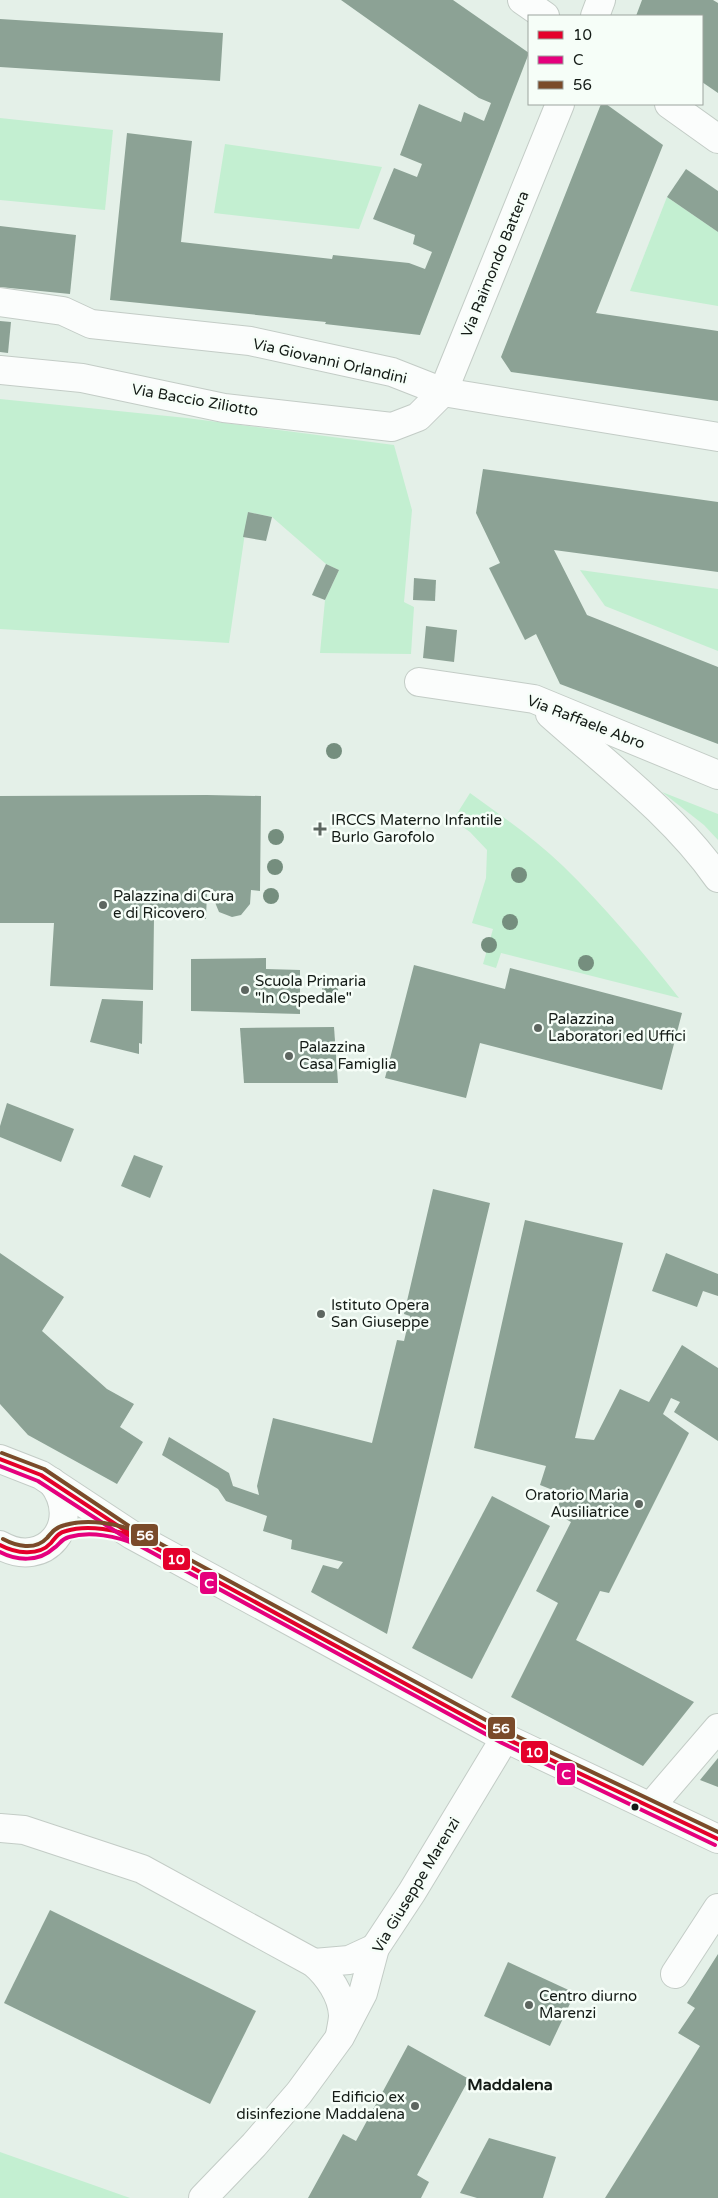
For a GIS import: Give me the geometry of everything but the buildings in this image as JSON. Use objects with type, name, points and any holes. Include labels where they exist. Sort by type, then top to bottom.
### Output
[{"type":"street","points":[[522,0],[544,15]]},
{"type":"street","points":[[595,15],[601,0]]},
{"type":"street","name":"Via Raimondo Battera","points":[[418,417],[443,392],[560,105]]},
{"type":"street","points":[[670,105],[718,138]]},
{"type":"street","name":"Via Giovanni Orlandini","points":[[0,302],[63,311],[91,324],[250,341],[392,372],[443,392],[718,437]]},
{"type":"street","name":"Via Baccio Ziliotto","points":[[0,370],[82,378],[224,408],[392,427],[418,417]]},
{"type":"street","name":"Via Raffaele Abro","points":[[419,682],[534,699],[718,775]]},
{"type":"street","points":[[534,699],[651,804],[701,854],[718,878]]},
{"type":"street","points":[[0,1459],[40,1477],[132,1535],[505,1738],[718,1839]]},
{"type":"street","points":[[0,1480],[16,1472],[40,1477],[60,1493],[64,1506],[64,1520],[59,1534],[50,1544],[38,1551],[23,1553],[10,1551],[0,1545]]},
{"type":"street","points":[[59,1534],[83,1529],[105,1529],[132,1535]]},
{"type":"street","points":[[650,1806],[718,1728]]},
{"type":"street","name":"Via Giuseppe Marenzi","points":[[203,2198],[254,2145],[299,2093],[340,2037],[363,1994],[375,1948],[412,1892],[505,1738]]},
{"type":"street","points":[[0,1828],[24,1830],[142,1869],[314,1963],[326,1974],[336,1992],[343,2014],[340,2037]]},
{"type":"street","points":[[675,1974],[718,1908]]},
{"type":"street","points":[[314,1963],[350,1960],[375,1948]]},
{"type":"green space","points":[[0,118],[113,130],[105,210],[0,200]]},
{"type":"green space","points":[[225,144],[382,167],[359,229],[214,213]]},
{"type":"green space","points":[[667,197],[718,232],[718,306],[630,291]]},
{"type":"green space","points":[[0,399],[187,418],[394,445],[412,510],[404,602],[414,607],[411,654],[320,653],[325,600],[339,570],[326,564],[272,517],[248,512],[229,643],[0,629]]},
{"type":"green space","points":[[580,570],[718,589],[718,651],[605,606]]},
{"type":"green space","points":[[662,792],[718,814],[718,840],[704,825]]},
{"type":"green space","points":[[470,793],[530,837],[563,866],[623,930],[679,998],[501,953],[496,968],[483,964],[493,929],[472,923],[486,878],[487,850],[470,832],[453,820]]},
{"type":"green space","points":[[0,2152],[130,2198],[0,2198]]},
{"type":"transit line","name":"56","points":[[2,1453],[44,1469],[135,1530],[508,1732],[718,1832]]},
{"type":"transit line","name":"10","points":[[0,1459],[41,1475],[132,1535],[505,1738],[718,1839]]},
{"type":"transit line","name":"C","points":[[0,1466],[38,1481],[129,1540],[502,1743],[715,1845]]},
{"type":"transit line","name":"56","points":[[3,1539],[19,1545],[37,1545],[59,1527],[84,1522],[104,1523],[141,1533]]},
{"type":"transit line","name":"10","points":[[0,1545],[19,1552],[33,1552],[46,1547],[61,1533],[84,1528],[112,1531],[139,1539]]},
{"type":"transit line","name":"C","points":[[0,1552],[14,1557],[35,1558],[48,1553],[66,1538],[86,1534],[112,1537],[137,1545]]},
{"type":"place","name":"IRCCS Materno Infantile Burlo Garofolo","points":[[320,829]]},
{"type":"place","name":"Palazzina di Cura e di Ricovero","points":[[103,905]]},
{"type":"place","name":"Scuola Primaria \"In Ospedale\"","points":[[245,990]]},
{"type":"place","name":"Palazzina Laboratori ed Uffici","points":[[538,1028]]},
{"type":"place","name":"Palazzina Casa Famiglia","points":[[289,1056]]},
{"type":"place","name":"Istituto Opera San Giuseppe","points":[[321,1314]]},
{"type":"place","name":"Oratorio Maria Ausiliatrice","points":[[639,1504]]},
{"type":"place","name":"Centro diurno Marenzi","points":[[529,2005]]},
{"type":"place","name":"Edificio ex disinfezione Maddalena","points":[[415,2106]]},
{"type":"district","name":"Maddalena","points":[[510,2085]]}]
